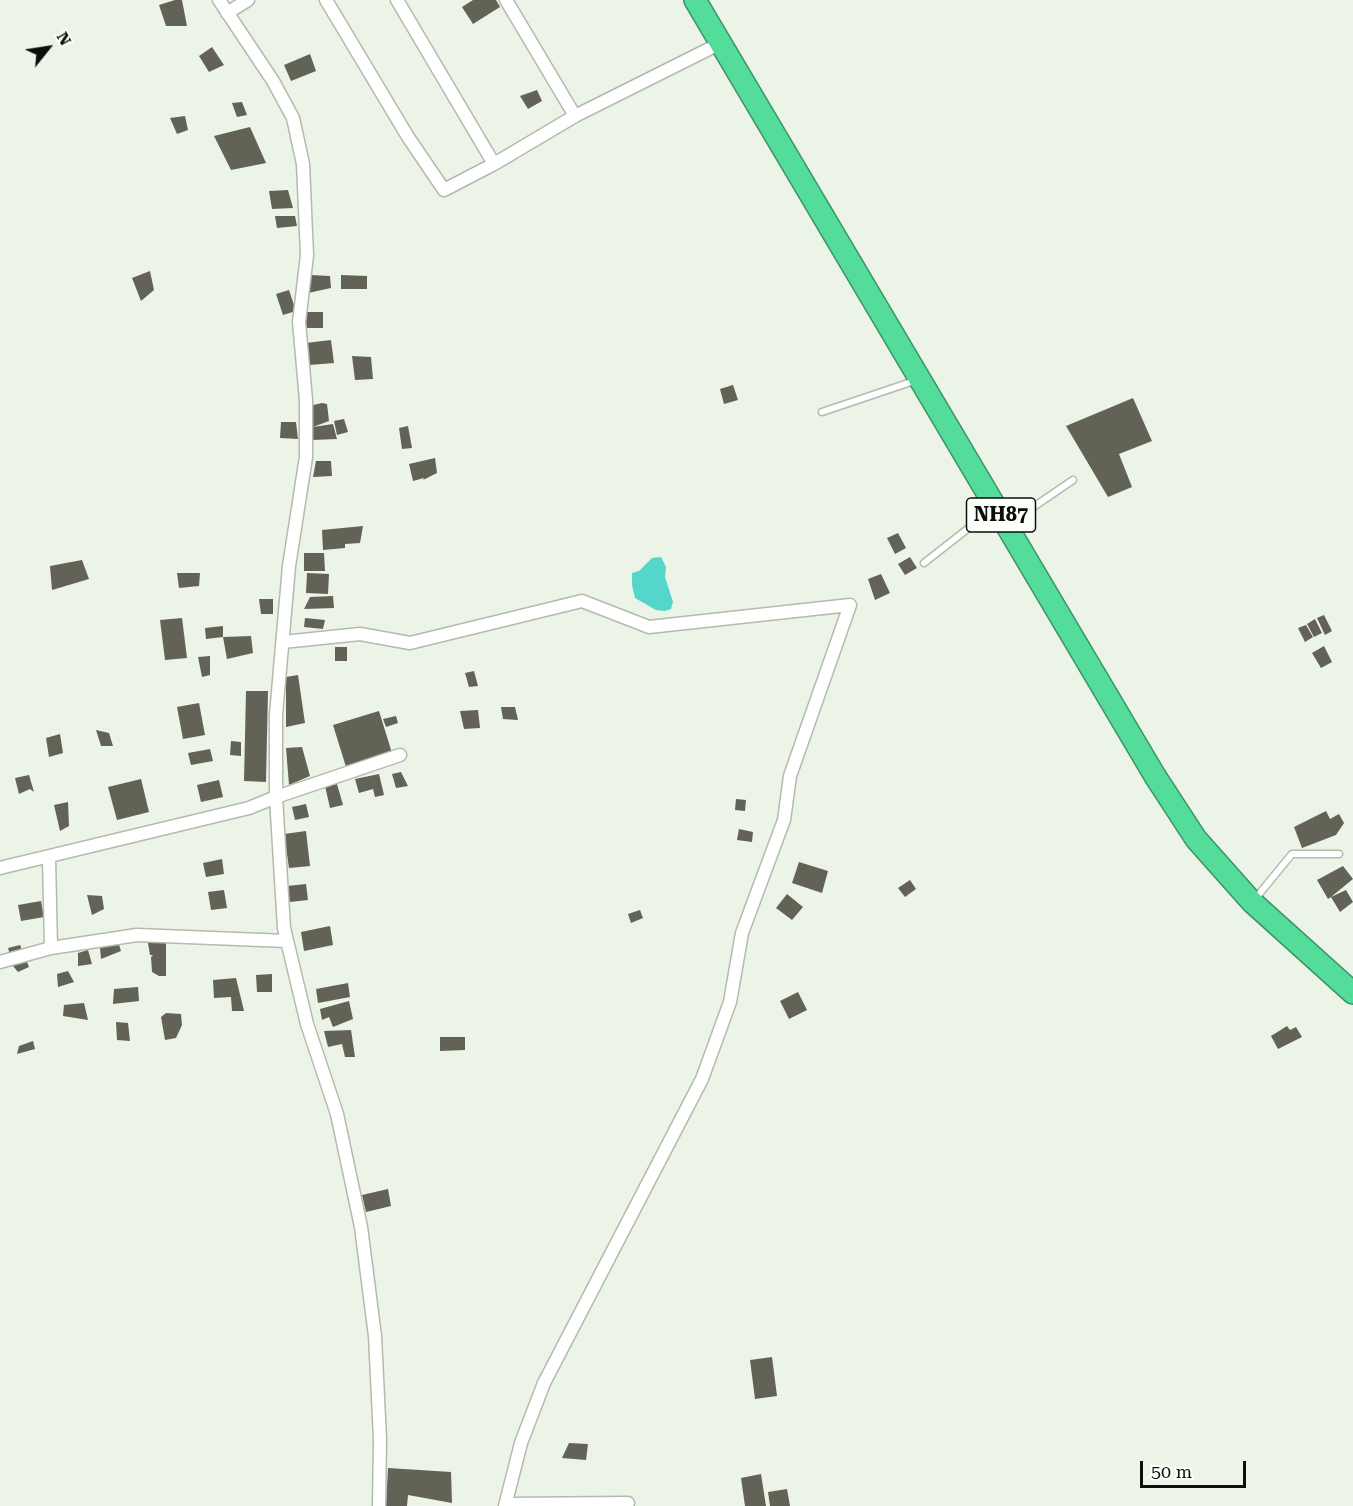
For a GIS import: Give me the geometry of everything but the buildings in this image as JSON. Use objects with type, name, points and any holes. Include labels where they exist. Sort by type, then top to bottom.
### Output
[{"type":"highway","name":"NH87","points":[[695,0],[1155,776],[1190,830],[1252,902],[1353,993]]},
{"type":"street","points":[[219,0],[273,81],[293,118],[303,164],[307,255],[299,322],[306,400],[306,457],[289,566],[276,715],[276,797],[284,928],[307,1024],[337,1114],[361,1227],[375,1336],[380,1439],[379,1506]]},
{"type":"street","points":[[227,13],[248,0]]},
{"type":"street","points":[[326,0],[408,137],[444,190],[576,116],[721,44]]},
{"type":"street","points":[[397,0],[494,164]]},
{"type":"street","points":[[506,0],[576,116]]},
{"type":"street","points":[[283,642],[360,634],[410,643],[582,601],[649,627],[850,605],[790,776],[784,820],[742,933],[730,1002],[702,1079],[544,1383],[521,1443],[506,1505],[628,1503]]},
{"type":"street","points":[[0,868],[249,808],[400,755]]},
{"type":"street","points":[[49,858],[51,948]]},
{"type":"street","points":[[0,963],[51,948],[137,935],[287,941]]},
{"type":"lane","points":[[822,412],[920,379]]},
{"type":"lane","points":[[924,563],[1001,516],[1073,480]]},
{"type":"lane","points":[[1252,902],[1292,854],[1339,854]]},
{"type":"water","points":[[661,557],[666,567],[665,577],[673,602],[671,609],[665,611],[656,610],[635,598],[632,585],[632,573],[639,571],[652,558]]}]
